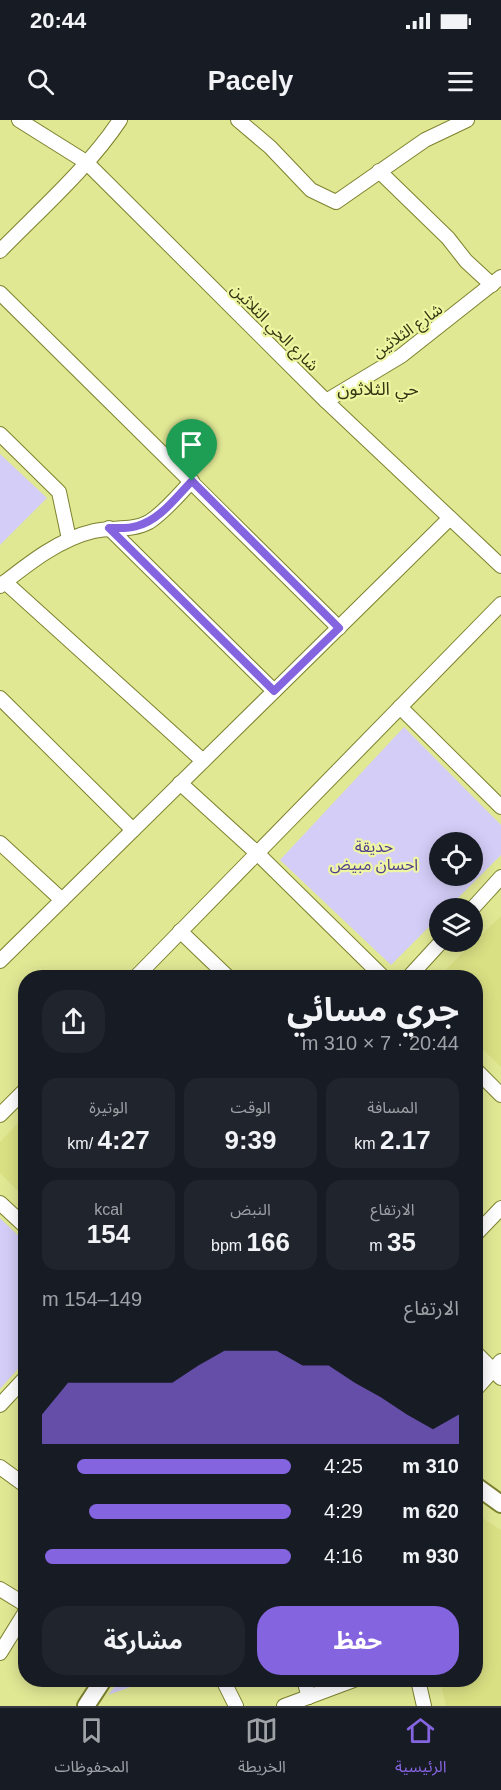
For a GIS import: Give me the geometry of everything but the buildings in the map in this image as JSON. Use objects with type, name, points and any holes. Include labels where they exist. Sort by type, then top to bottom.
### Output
[{"type":"street","name":"شارع الحي الثلاثين","points":[[19,120],[86,162],[326,401],[501,566]]},
{"type":"street","points":[[0,251],[110,136],[120,120]]},
{"type":"street","points":[[238,120],[270,147],[311,190],[336,202],[425,140],[467,120]]},
{"type":"street","points":[[379,171],[448,238],[466,261],[498,282]]},
{"type":"street","name":"شارع الثلاثين","points":[[326,401],[401,356],[498,282]]},
{"type":"street","points":[[0,293],[339,628]]},
{"type":"street","points":[[0,434],[59,492],[69,539]]},
{"type":"street","points":[[192,481],[147,523],[135,527],[109,528],[69,539],[57,545],[3,584],[204,760]]},
{"type":"street","points":[[0,961],[450,518]]},
{"type":"street","points":[[109,528],[274,691]]},
{"type":"street","points":[[143,970],[501,604]]},
{"type":"street","points":[[0,698],[133,830]]},
{"type":"street","points":[[400,707],[501,807]]},
{"type":"street","points":[[180,783],[257,853],[376,970]]},
{"type":"street","points":[[0,843],[62,900]]},
{"type":"street","points":[[482,898],[501,877]]},
{"type":"street","points":[[180,931],[221,970]]},
{"type":"street","points":[[415,970],[432,952]]},
{"type":"street","points":[[483,1078],[501,1095]]},
{"type":"street","points":[[0,1115],[18,1097]]},
{"type":"street","points":[[0,1203],[18,1220]]},
{"type":"street","points":[[483,1227],[501,1208]]},
{"type":"street","points":[[483,1358],[498,1369],[483,1383]]},
{"type":"street","points":[[0,1406],[18,1386]]},
{"type":"street","points":[[0,1467],[18,1480]]},
{"type":"street","points":[[483,1491],[501,1504]]},
{"type":"street","points":[[0,1589],[18,1600]]},
{"type":"street","points":[[0,1653],[5,1632],[18,1619]]},
{"type":"street","points":[[86,1706],[98,1687]]},
{"type":"street","points":[[226,1687],[236,1706]]},
{"type":"street","points":[[306,1687],[309,1697]]},
{"type":"street","points":[[284,1706],[335,1687]]},
{"type":"street","points":[[420,1687],[424,1706]]},
{"type":"shaded area","points":[[501,916],[501,1067],[483,1050],[483,970],[445,970],[464,952],[483,952],[483,933]]},
{"type":"shaded area","points":[[18,1123],[18,1191],[0,1173],[0,1142]]},
{"type":"shaded area","points":[[483,1518],[501,1530],[501,1706],[446,1706],[442,1687],[483,1687]]},
{"type":"green space","points":[[0,454],[47,498],[0,545]]},
{"type":"green space","name":"حديقة احسان مبيض","points":[[404,727],[501,825],[501,855],[483,873],[483,832],[429,832],[429,886],[470,886],[458,898],[429,898],[429,927],[391,965],[280,860]]},
{"type":"green space","points":[[0,1218],[18,1235],[18,1369],[0,1389]]},
{"type":"green space","points":[[114,1687],[130,1687],[108,1695]]},
{"type":"district","name":"حي الثلاثون","points":[[378,389]]},
{"type":"route","points":[[192,481],[339,628],[274,691],[109,528],[135,527],[147,523],[192,481]]}]
